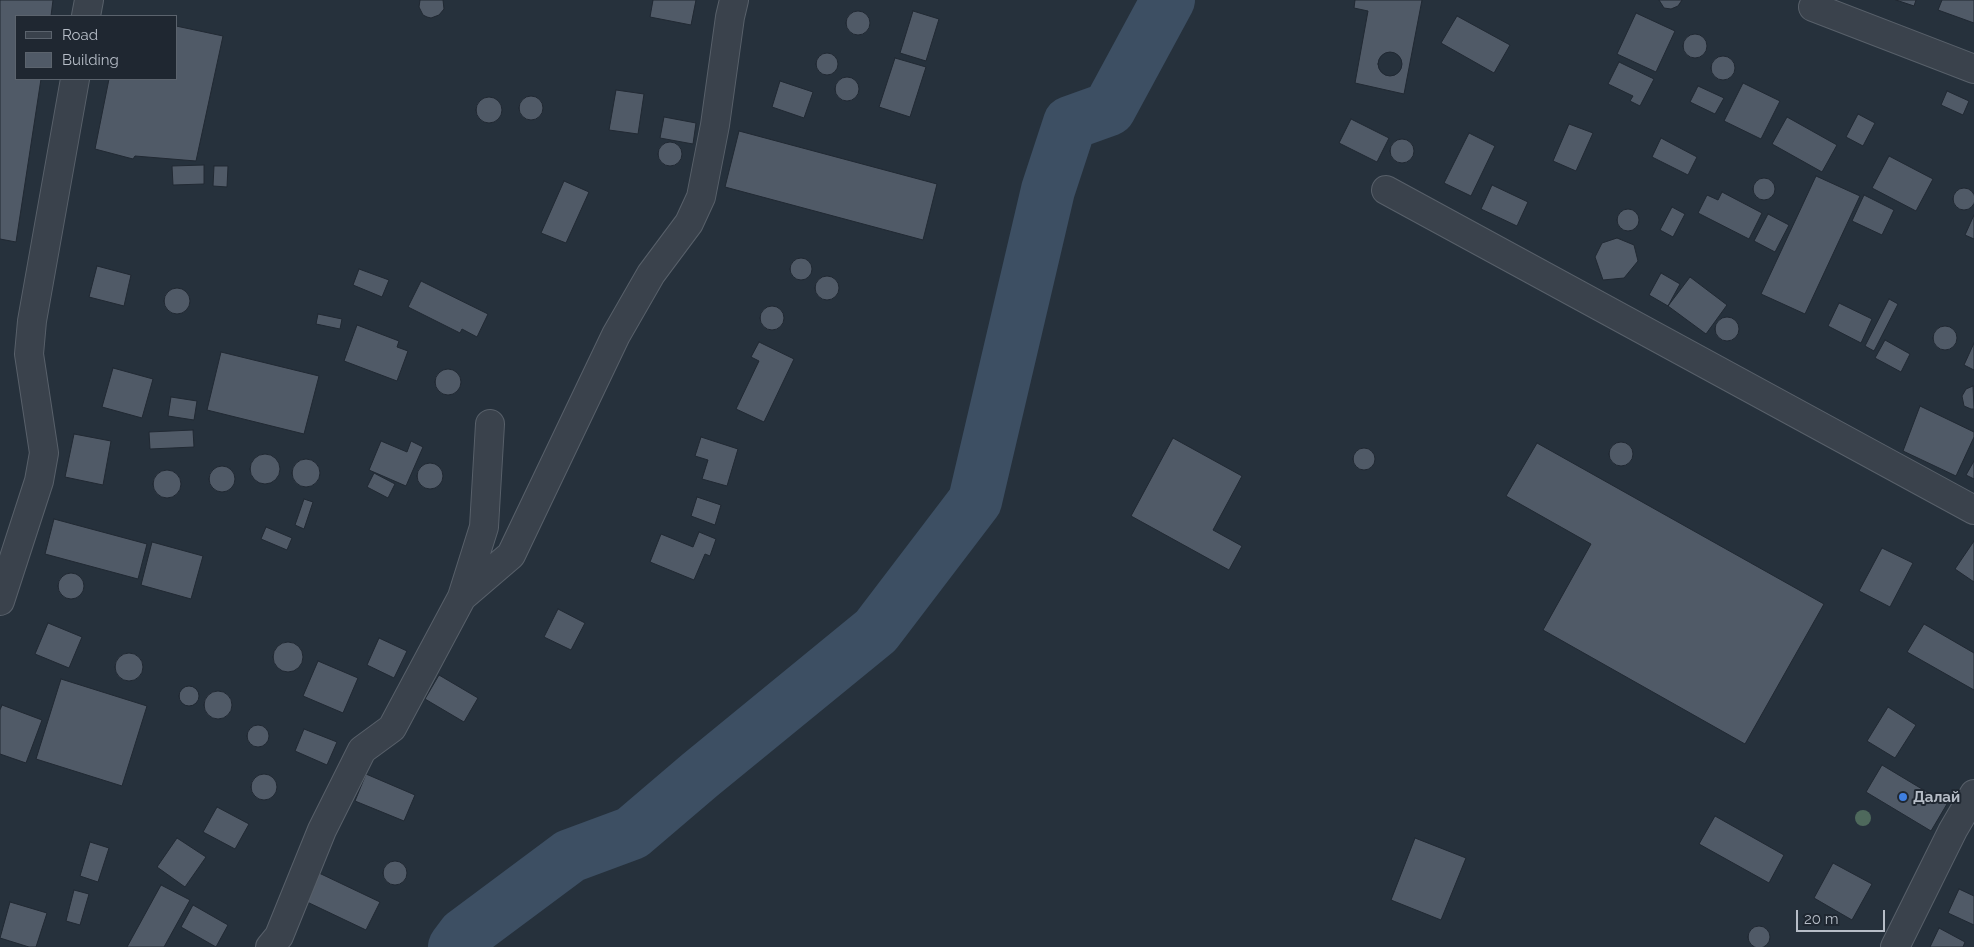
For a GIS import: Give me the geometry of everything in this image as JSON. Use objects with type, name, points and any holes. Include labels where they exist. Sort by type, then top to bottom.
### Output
[{"type":"street","points":[[86,15],[89,0]]},
{"type":"street","points":[[462,597],[511,555],[616,335],[651,274],[689,223],[701,197],[734,0]]},
{"type":"street","points":[[1813,8],[1974,70]]},
{"type":"street","points":[[0,601],[39,481],[44,453],[29,354],[32,321],[75,80]]},
{"type":"street","points":[[1386,190],[1974,510]]},
{"type":"street","points":[[270,947],[279,936],[322,830],[362,750],[392,728],[462,597],[484,527],[490,424]]},
{"type":"street","points":[[1895,947],[1952,830],[1974,794]]},
{"type":"building","points":[[0,0],[53,0],[51,15],[15,15],[15,80],[41,80],[16,242],[0,239]]},
{"type":"building","points":[[420,0],[443,0],[444,9],[439,15],[431,18],[427,17],[423,15],[419,7]]},
{"type":"building","points":[[653,0],[696,0],[691,25],[650,17]]},
{"type":"building","points":[[1355,0],[1422,0],[1404,94],[1355,83],[1368,11],[1354,8]]},
{"type":"building","points":[[1659,0],[1682,0],[1678,6],[1671,9],[1664,8]]},
{"type":"building","points":[[1896,0],[1916,0],[1914,6]]},
{"type":"building","points":[[1942,0],[1974,0],[1974,23],[1938,10]]},
{"type":"building","points":[[858,11],[866,15],[870,23],[866,31],[858,35],[850,31],[846,23],[850,15]]},
{"type":"building","points":[[913,11],[939,19],[926,61],[900,53]]},
{"type":"building","points":[[1636,13],[1675,31],[1656,72],[1617,54]]},
{"type":"building","points":[[1457,16],[1510,45],[1494,73],[1441,43]]},
{"type":"building","points":[[178,26],[223,36],[196,161],[135,156],[133,159],[95,149],[109,80],[178,80]]},
{"type":"building","points":[[1695,34],[1703,38],[1707,46],[1703,54],[1695,58],[1687,54],[1683,46],[1687,38]]},
{"type":"building","points":[[1390,52],[1398,56],[1402,64],[1398,72],[1390,76],[1382,72],[1378,64],[1382,56]]},
{"type":"building","points":[[823,53],[831,53],[838,60],[838,68],[831,75],[823,75],[816,68],[816,60]]},
{"type":"building","points":[[1723,56],[1731,60],[1735,68],[1731,76],[1723,80],[1715,76],[1711,68],[1715,60]]},
{"type":"building","points":[[895,58],[926,67],[910,117],[879,107]]},
{"type":"building","points":[[1619,62],[1654,79],[1640,106],[1630,101],[1633,96],[1608,84]]},
{"type":"building","points":[[847,77],[855,81],[859,89],[855,97],[847,101],[839,97],[835,89],[839,81]]},
{"type":"building","points":[[780,81],[813,92],[804,118],[772,107]]},
{"type":"building","points":[[1743,83],[1780,101],[1761,139],[1724,121]]},
{"type":"building","points":[[1698,86],[1724,98],[1715,114],[1690,102]]},
{"type":"building","points":[[616,90],[644,94],[638,134],[609,130]]},
{"type":"building","points":[[1947,91],[1969,101],[1963,115],[1941,105]]},
{"type":"building","points":[[531,96],[539,100],[543,108],[539,116],[531,120],[523,116],[519,108],[523,100]]},
{"type":"building","points":[[489,97],[498,101],[502,110],[498,119],[489,123],[480,119],[476,110],[480,101]]},
{"type":"building","points":[[1858,114],[1875,123],[1863,146],[1846,137]]},
{"type":"building","points":[[664,117],[696,123],[693,144],[660,138]]},
{"type":"building","points":[[1787,117],[1837,145],[1822,172],[1772,144]]},
{"type":"building","points":[[1351,119],[1389,138],[1377,162],[1339,143]]},
{"type":"building","points":[[1569,124],[1593,133],[1576,171],[1553,161]]},
{"type":"building","points":[[739,131],[937,184],[923,240],[725,187]]},
{"type":"building","points":[[1469,133],[1495,146],[1471,196],[1444,183]]},
{"type":"building","points":[[1661,138],[1697,157],[1688,175],[1652,157]]},
{"type":"building","points":[[1402,139],[1410,143],[1414,151],[1410,159],[1402,163],[1394,159],[1390,151],[1394,143]]},
{"type":"building","points":[[670,142],[678,146],[682,154],[678,162],[670,166],[662,162],[658,154],[662,146]]},
{"type":"building","points":[[1889,156],[1933,179],[1916,211],[1872,188]]},
{"type":"building","points":[[204,165],[204,184],[173,185],[172,166]]},
{"type":"building","points":[[214,166],[228,166],[227,187],[213,186]]},
{"type":"building","points":[[1816,176],[1860,196],[1805,314],[1761,294]]},
{"type":"building","points":[[1760,178],[1768,178],[1775,185],[1775,193],[1768,200],[1760,200],[1753,193],[1753,185]]},
{"type":"building","points":[[564,181],[589,192],[566,243],[541,233]]},
{"type":"building","points":[[1492,185],[1528,202],[1517,226],[1481,209]]},
{"type":"building","points":[[1964,188],[1972,191],[1975,199],[1972,207],[1964,210],[1956,207],[1953,199],[1956,191]]},
{"type":"building","points":[[1722,192],[1762,213],[1749,239],[1698,213],[1707,195],[1718,200]]},
{"type":"building","points":[[1864,195],[1894,210],[1882,235],[1852,221]]},
{"type":"building","points":[[1672,207],[1685,214],[1673,237],[1660,230]]},
{"type":"building","points":[[1624,209],[1632,209],[1639,216],[1639,224],[1632,231],[1624,231],[1617,224],[1617,216]]},
{"type":"building","points":[[1768,214],[1789,225],[1775,252],[1754,241]]},
{"type":"building","points":[[1974,215],[1974,239],[1965,235]]},
{"type":"building","points":[[1617,238],[1634,245],[1638,261],[1624,278],[1603,280],[1595,257],[1602,243]]},
{"type":"building","points":[[797,258],[805,258],[812,265],[812,273],[805,280],[797,280],[790,273],[790,265]]},
{"type":"building","points":[[97,266],[131,275],[124,306],[89,297]]},
{"type":"building","points":[[359,269],[389,280],[382,297],[353,285]]},
{"type":"building","points":[[1661,273],[1680,284],[1668,306],[1649,295]]},
{"type":"building","points":[[827,276],[835,280],[839,288],[835,296],[827,300],[819,296],[815,288],[819,280]]},
{"type":"building","points":[[1690,277],[1727,305],[1706,334],[1668,306]]},
{"type":"building","points":[[421,281],[488,314],[477,337],[462,329],[460,333],[408,307]]},
{"type":"building","points":[[177,288],[186,292],[190,301],[186,310],[177,314],[168,310],[164,301],[168,292]]},
{"type":"building","points":[[1889,299],[1898,304],[1874,351],[1865,346]]},
{"type":"building","points":[[1839,303],[1872,319],[1861,343],[1828,326]]},
{"type":"building","points":[[772,306],[780,310],[784,318],[780,326],[772,330],[764,326],[760,318],[764,310]]},
{"type":"building","points":[[318,314],[342,319],[340,329],[316,324]]},
{"type":"building","points":[[1727,317],[1735,321],[1739,329],[1735,337],[1727,341],[1719,337],[1715,329],[1719,321]]},
{"type":"building","points":[[357,325],[399,341],[397,347],[408,351],[397,381],[344,361]]},
{"type":"building","points":[[1945,326],[1953,330],[1957,338],[1953,346],[1945,350],[1937,346],[1933,338],[1937,330]]},
{"type":"building","points":[[1885,340],[1910,354],[1901,372],[1875,358]]},
{"type":"building","points":[[759,342],[794,359],[764,422],[736,409],[759,361],[751,357]]},
{"type":"building","points":[[1974,343],[1974,370],[1964,365]]},
{"type":"building","points":[[221,352],[319,376],[304,434],[207,410]]},
{"type":"building","points":[[113,368],[153,379],[142,418],[102,407]]},
{"type":"building","points":[[448,369],[458,372],[461,382],[458,392],[448,395],[438,392],[435,382],[438,372]]},
{"type":"building","points":[[1973,386],[1974,409],[1971,409],[1964,406],[1962,396],[1966,389]]},
{"type":"building","points":[[171,397],[197,401],[194,420],[168,416]]},
{"type":"building","points":[[1920,406],[1974,432],[1974,437],[1956,476],[1903,451]]},
{"type":"building","points":[[193,430],[194,447],[150,449],[149,432]]},
{"type":"building","points":[[74,434],[111,441],[103,485],[65,477]]},
{"type":"building","points":[[701,437],[738,449],[727,486],[702,479],[708,460],[695,456]]},
{"type":"building","points":[[1173,438],[1242,476],[1213,530],[1242,546],[1229,570],[1131,516]]},
{"type":"building","points":[[381,441],[407,452],[411,441],[423,447],[406,486],[369,470]]},
{"type":"building","points":[[1621,442],[1629,446],[1633,454],[1629,462],[1621,466],[1613,462],[1609,454],[1613,446]]},
{"type":"building","points":[[1537,443],[1824,604],[1745,744],[1543,630],[1591,544],[1506,496]]},
{"type":"building","points":[[1360,448],[1368,448],[1375,455],[1375,463],[1368,470],[1360,470],[1353,463],[1353,455]]},
{"type":"building","points":[[265,454],[271,455],[279,463],[279,475],[271,483],[265,484],[259,483],[251,475],[250,469],[251,463],[259,455]]},
{"type":"building","points":[[306,459],[316,463],[320,473],[316,483],[306,487],[296,483],[292,473],[296,463]]},
{"type":"building","points":[[1974,461],[1974,479],[1966,475]]},
{"type":"building","points":[[430,463],[439,467],[443,476],[439,485],[430,489],[421,485],[417,476],[421,467]]},
{"type":"building","points":[[222,466],[231,470],[235,479],[231,488],[222,492],[213,488],[209,479],[213,470]]},
{"type":"building","points":[[167,470],[177,474],[181,484],[177,494],[167,498],[157,494],[153,484],[157,474]]},
{"type":"building","points":[[374,473],[395,484],[388,498],[367,487]]},
{"type":"building","points":[[697,497],[721,505],[715,525],[691,516]]},
{"type":"building","points":[[304,499],[313,502],[304,529],[295,525]]},
{"type":"building","points":[[54,519],[147,544],[138,579],[45,554]]},
{"type":"building","points":[[266,527],[292,538],[287,550],[261,539]]},
{"type":"building","points":[[699,532],[716,539],[710,556],[705,554],[694,580],[650,562],[661,534],[693,547]]},
{"type":"building","points":[[1974,541],[1974,582],[1955,569]]},
{"type":"building","points":[[152,542],[203,556],[191,599],[141,585]]},
{"type":"building","points":[[1882,548],[1913,563],[1890,607],[1859,591]]},
{"type":"building","points":[[71,573],[80,577],[84,586],[80,595],[71,599],[62,595],[58,586],[62,577]]},
{"type":"building","points":[[558,609],[585,623],[571,650],[544,637]]},
{"type":"building","points":[[48,623],[82,637],[69,668],[35,654]]},
{"type":"building","points":[[1924,624],[1974,653],[1974,690],[1907,652]]},
{"type":"building","points":[[379,638],[407,651],[394,678],[367,665]]},
{"type":"building","points":[[288,642],[298,647],[303,657],[298,667],[288,672],[278,667],[273,657],[278,647]]},
{"type":"building","points":[[129,653],[139,657],[143,667],[139,677],[129,681],[119,677],[115,667],[119,657]]},
{"type":"building","points":[[318,661],[358,678],[343,713],[303,696]]},
{"type":"building","points":[[439,675],[478,698],[464,722],[425,699]]},
{"type":"building","points":[[61,679],[147,706],[122,786],[36,759]]},
{"type":"building","points":[[189,686],[196,689],[199,696],[196,703],[189,706],[182,703],[179,696],[182,689]]},
{"type":"building","points":[[218,691],[228,695],[232,705],[228,715],[218,719],[208,715],[204,705],[208,695]]},
{"type":"building","points":[[2,705],[42,720],[26,763],[0,754],[0,710]]},
{"type":"building","points":[[1888,707],[1916,725],[1895,758],[1867,741]]},
{"type":"building","points":[[254,725],[262,725],[269,732],[269,740],[262,747],[254,747],[247,740],[247,732]]},
{"type":"building","points":[[304,729],[337,742],[327,765],[295,751]]},
{"type":"building","points":[[1882,765],[1947,804],[1931,831],[1866,792]]},
{"type":"building","points":[[264,774],[273,778],[277,787],[273,796],[264,800],[255,796],[251,787],[255,778]]},
{"type":"building","points":[[366,774],[415,795],[404,821],[355,801]]},
{"type":"building","points":[[217,807],[249,824],[235,849],[203,832]]},
{"type":"building","points":[[1715,816],[1784,855],[1769,883],[1699,844]]},
{"type":"building","points":[[177,838],[206,857],[185,887],[157,867]]},
{"type":"building","points":[[1415,838],[1466,858],[1441,920],[1391,900]]},
{"type":"building","points":[[90,842],[109,848],[98,882],[80,876]]},
{"type":"building","points":[[395,861],[403,865],[407,873],[403,881],[395,885],[387,881],[383,873],[387,865]]},
{"type":"building","points":[[1833,863],[1872,884],[1852,920],[1814,898]]},
{"type":"building","points":[[319,873],[380,902],[366,930],[305,901]]},
{"type":"building","points":[[161,885],[190,900],[164,947],[127,947]]},
{"type":"building","points":[[1959,889],[1974,896],[1974,925],[1948,913]]},
{"type":"building","points":[[74,890],[89,894],[80,925],[66,921]]},
{"type":"building","points":[[10,902],[47,913],[36,947],[29,947],[0,938]]},
{"type":"building","points":[[193,905],[228,925],[216,947],[181,927]]},
{"type":"building","points":[[1759,926],[1767,929],[1770,937],[1767,945],[1759,948],[1751,945],[1748,937],[1751,929]]},
{"type":"building","points":[[1939,928],[1965,942],[1963,947],[1930,947]]},
{"type":"waterway","points":[[455,947],[464,935],[570,856],[632,833],[876,631],[975,501],[1048,190],[1070,123],[1109,109],[1168,0]]},
{"type":"place","name":"Далай","points":[[1903,797]]}]
